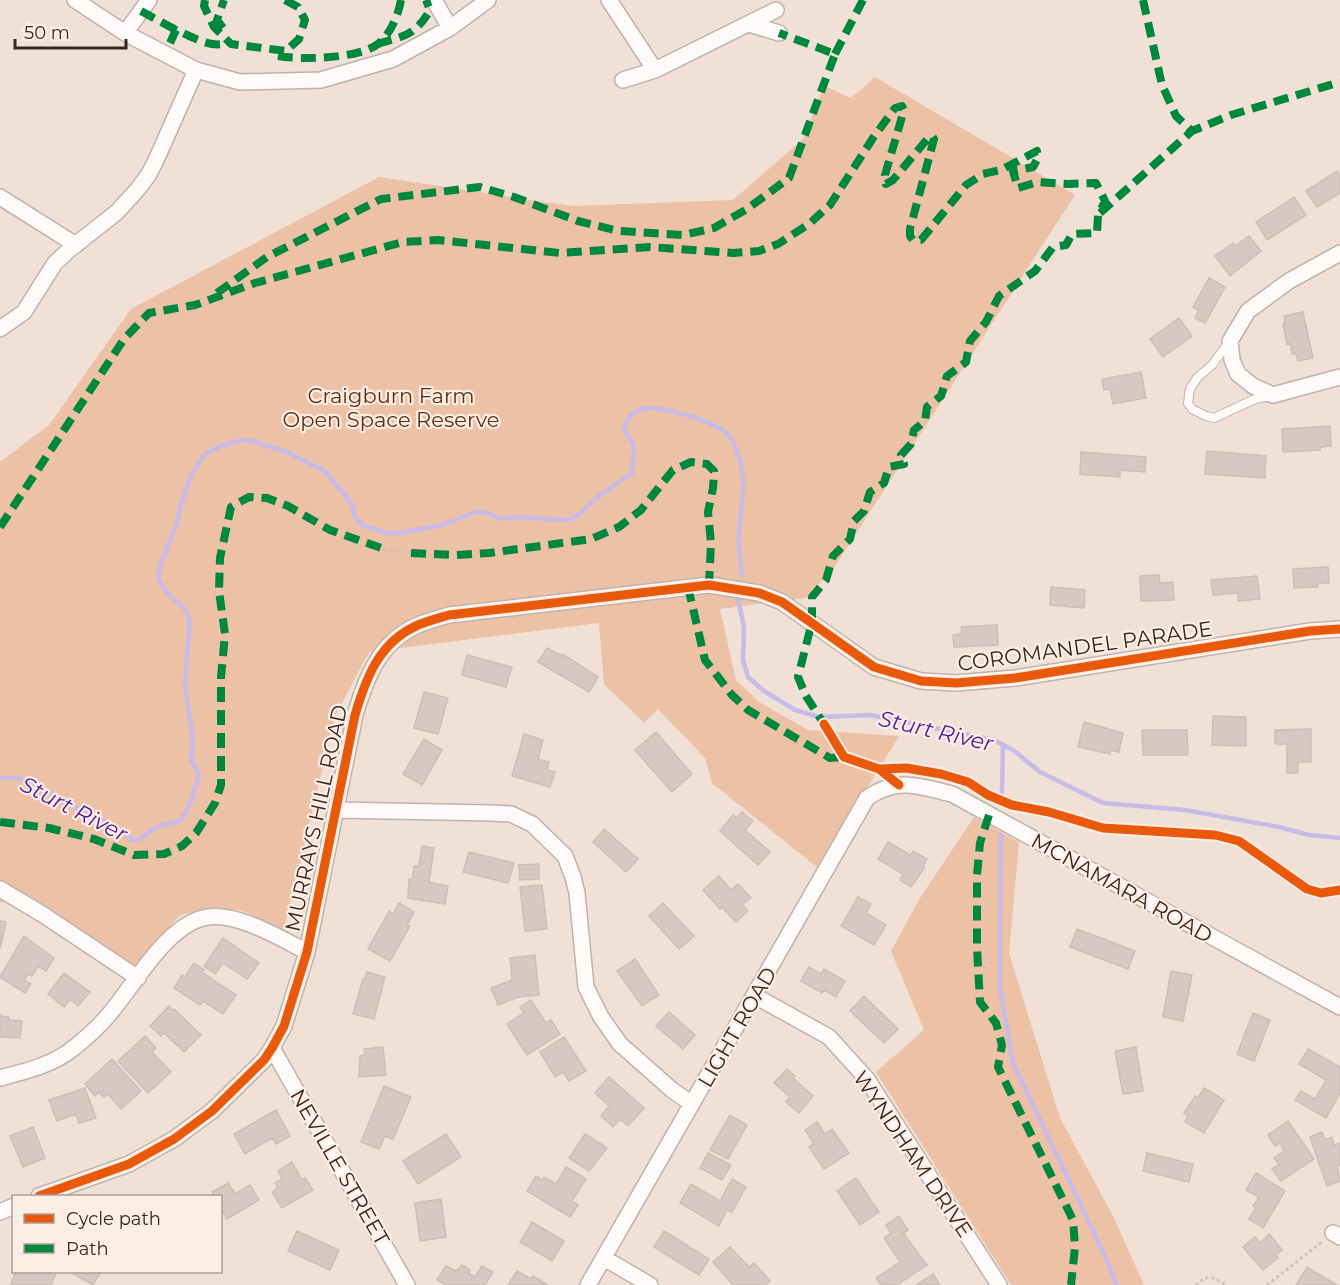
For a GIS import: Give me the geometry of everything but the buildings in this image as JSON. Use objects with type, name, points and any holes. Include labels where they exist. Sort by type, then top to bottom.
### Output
[{"type":"street","points":[[75,0],[125,33],[196,70],[240,82],[321,80],[393,59],[450,28],[488,0]]},
{"type":"street","points":[[125,33],[149,0]]},
{"type":"street","points":[[434,0],[450,28]]},
{"type":"street","points":[[609,0],[655,70]]},
{"type":"street","points":[[623,80],[655,70],[776,10]]},
{"type":"street","points":[[749,24],[779,33]]},
{"type":"street","points":[[0,329],[24,312],[56,263],[117,212],[149,174],[196,70]]},
{"type":"street","points":[[0,197],[76,245]]},
{"type":"street","points":[[1340,253],[1288,281],[1248,311],[1230,341],[1232,360],[1238,374],[1253,386],[1273,395],[1340,377]]},
{"type":"street","name":"MURRAYS HILL ROAD","points":[[44,1195],[129,1164],[174,1139],[212,1111],[264,1060],[272,1048],[284,1026],[307,952],[355,715],[364,683],[379,657],[394,641],[416,626],[449,615],[713,586],[751,592]]},
{"type":"street","name":"COROMANDEL PARADE","points":[[751,592],[782,602],[874,667],[921,681],[933,682],[956,683],[1015,678],[1310,631],[1340,629]]},
{"type":"street","name":"LIGHT ROAD","points":[[588,1285],[867,798],[882,788],[899,785]]},
{"type":"street","name":"MCNAMARA ROAD","points":[[899,785],[951,794],[1340,1007]]},
{"type":"street","points":[[337,810],[511,814],[532,824],[565,856],[573,877],[577,893],[586,987],[601,1017],[620,1044],[672,1090],[692,1104]]},
{"type":"street","points":[[0,889],[138,978]]},
{"type":"street","points":[[0,1078],[50,1064],[74,1048],[105,1019],[168,940],[184,926],[205,917],[228,918],[248,924],[307,952]]},
{"type":"street","name":"WYNDHAM DRIVE","points":[[755,996],[829,1037],[867,1079],[999,1285]]},
{"type":"street","name":"NEVILLE STREET","points":[[272,1048],[407,1285]]},
{"type":"street","points":[[604,1258],[650,1285]]},
{"type":"lane","points":[[1230,341],[1190,389],[1188,403],[1192,409],[1214,418],[1255,399],[1273,395]]},
{"type":"path","points":[[384,549],[411,553]]},
{"type":"path","points":[[1267,1285],[1336,1235]]},
{"type":"path","points":[[1196,1285],[1204,1278],[1214,1278],[1226,1285]]},
{"type":"green space","name":"Craigburn Farm Open Space Reserve","points":[[875,77],[1075,195],[826,580],[821,581],[812,597],[720,609],[736,680],[759,702],[808,730],[899,736],[818,868],[712,783],[705,758],[658,709],[644,723],[604,684],[599,623],[369,652],[335,716],[284,930],[241,910],[207,909],[180,915],[135,966],[35,900],[0,902],[0,462],[49,425],[131,309],[379,177],[572,206],[733,200],[803,139],[824,86],[851,98]]},
{"type":"green space","points":[[974,817],[1019,842],[1009,953],[1060,1118],[1113,1216],[1144,1285],[1011,1285],[876,1072],[924,1030],[891,951],[920,898]]},
{"type":"waterway","name":"Sturt River","points":[[0,778],[19,778],[42,788],[91,817],[101,819],[124,832],[132,841],[160,826],[180,821],[184,816],[190,805],[199,775],[191,760],[193,740],[185,685],[190,620],[185,609],[165,591],[158,577],[192,473],[205,454],[221,446],[243,440],[286,452],[325,471],[352,504],[355,517],[362,525],[386,533],[399,533],[442,525],[476,512],[488,513],[501,519],[516,517],[568,520],[580,514],[598,497],[632,473],[634,448],[624,427],[632,415],[647,408],[684,414],[719,428],[729,436],[736,449],[743,474],[739,531],[741,576]]},
{"type":"waterway","name":"Sturt River","points":[[738,599],[744,627],[743,660],[748,677],[764,691],[795,710],[819,717],[870,715],[994,740],[1013,750],[1040,772],[1103,803],[1185,810],[1279,827],[1309,835],[1340,838]]},
{"type":"waterway","points":[[1002,794],[1003,744]]},
{"type":"waterway","points":[[1001,835],[1000,988],[1013,1063],[1117,1285]]},
{"type":"marked path","points":[[205,0],[204,6],[214,27],[231,44],[286,51],[299,39],[305,20],[298,7],[285,0]]},
{"type":"marked path","points":[[223,28],[217,20],[224,0]]},
{"type":"marked path","points":[[278,56],[329,57],[369,49],[383,40],[396,18],[401,0]]},
{"type":"marked path","points":[[377,44],[402,37],[414,30],[430,10],[426,0]]},
{"type":"marked path","points":[[835,54],[863,0]]},
{"type":"marked path","points":[[1143,0],[1162,85],[1176,116],[1192,131],[1231,115],[1340,82]]},
{"type":"marked path","points":[[141,11],[176,30]]},
{"type":"marked path","points":[[170,43],[176,30],[209,43],[229,42]]},
{"type":"marked path","points":[[217,293],[267,257],[381,199],[480,187],[578,221],[619,231],[683,235],[714,228],[747,209],[789,178],[835,54],[779,33]]},
{"type":"marked path","points":[[0,527],[124,339],[149,313],[195,305],[255,283],[403,242],[438,240],[560,253],[650,247],[733,253],[759,251],[778,244],[809,224],[830,205],[873,138],[895,108],[902,106],[904,110],[885,175],[886,184],[893,180],[929,137],[932,136],[934,139],[910,229],[910,236],[913,240],[921,240],[966,185],[983,174],[1001,170],[1037,151],[1038,158],[1033,167],[1013,171],[1018,188],[1038,182],[1096,183],[1105,201],[1098,215],[1097,233],[1072,234],[1066,245],[1053,247],[1035,271],[999,296],[986,322],[970,341],[966,362],[947,376],[941,396],[927,407],[925,421],[914,430],[911,444],[901,455],[904,464],[889,467],[884,483],[870,492],[864,511],[854,521],[850,539],[833,556],[826,580],[812,597],[812,622],[798,677],[806,696],[824,724]]},
{"type":"marked path","points":[[1100,213],[1192,131]]},
{"type":"marked path","points":[[411,553],[456,555],[489,553],[591,539],[619,527],[641,510],[673,470],[691,462],[707,464],[714,471],[708,512],[711,543],[709,585]]},
{"type":"marked path","points":[[0,822],[49,828],[94,839],[134,855],[164,854],[182,846],[196,833],[215,803],[221,785],[221,677],[225,634],[219,591],[220,558],[231,507],[249,497],[267,498],[288,506],[330,530],[384,549]]},
{"type":"marked path","points":[[688,587],[705,660],[732,695],[748,710],[830,758],[844,757]]},
{"type":"marked path","points":[[989,815],[980,843],[977,875],[980,1002],[996,1023],[1002,1045],[998,1067],[1073,1220],[1075,1247],[1071,1285]]},
{"type":"cycle path","points":[[42,1195],[129,1164],[174,1139],[212,1111],[264,1060],[272,1048],[284,1026],[307,952],[359,701],[369,675],[384,651],[393,641],[418,625],[449,615],[709,585],[759,593],[782,602],[874,667],[921,681],[956,683],[1015,678],[1310,631],[1340,629]]},
{"type":"cycle path","points":[[824,724],[844,757],[879,769],[899,785]]},
{"type":"cycle path","points":[[879,769],[906,768],[941,774],[968,782],[988,795],[1012,805],[1049,812],[1103,828],[1215,835],[1239,841],[1307,889],[1321,893],[1340,890]]}]
